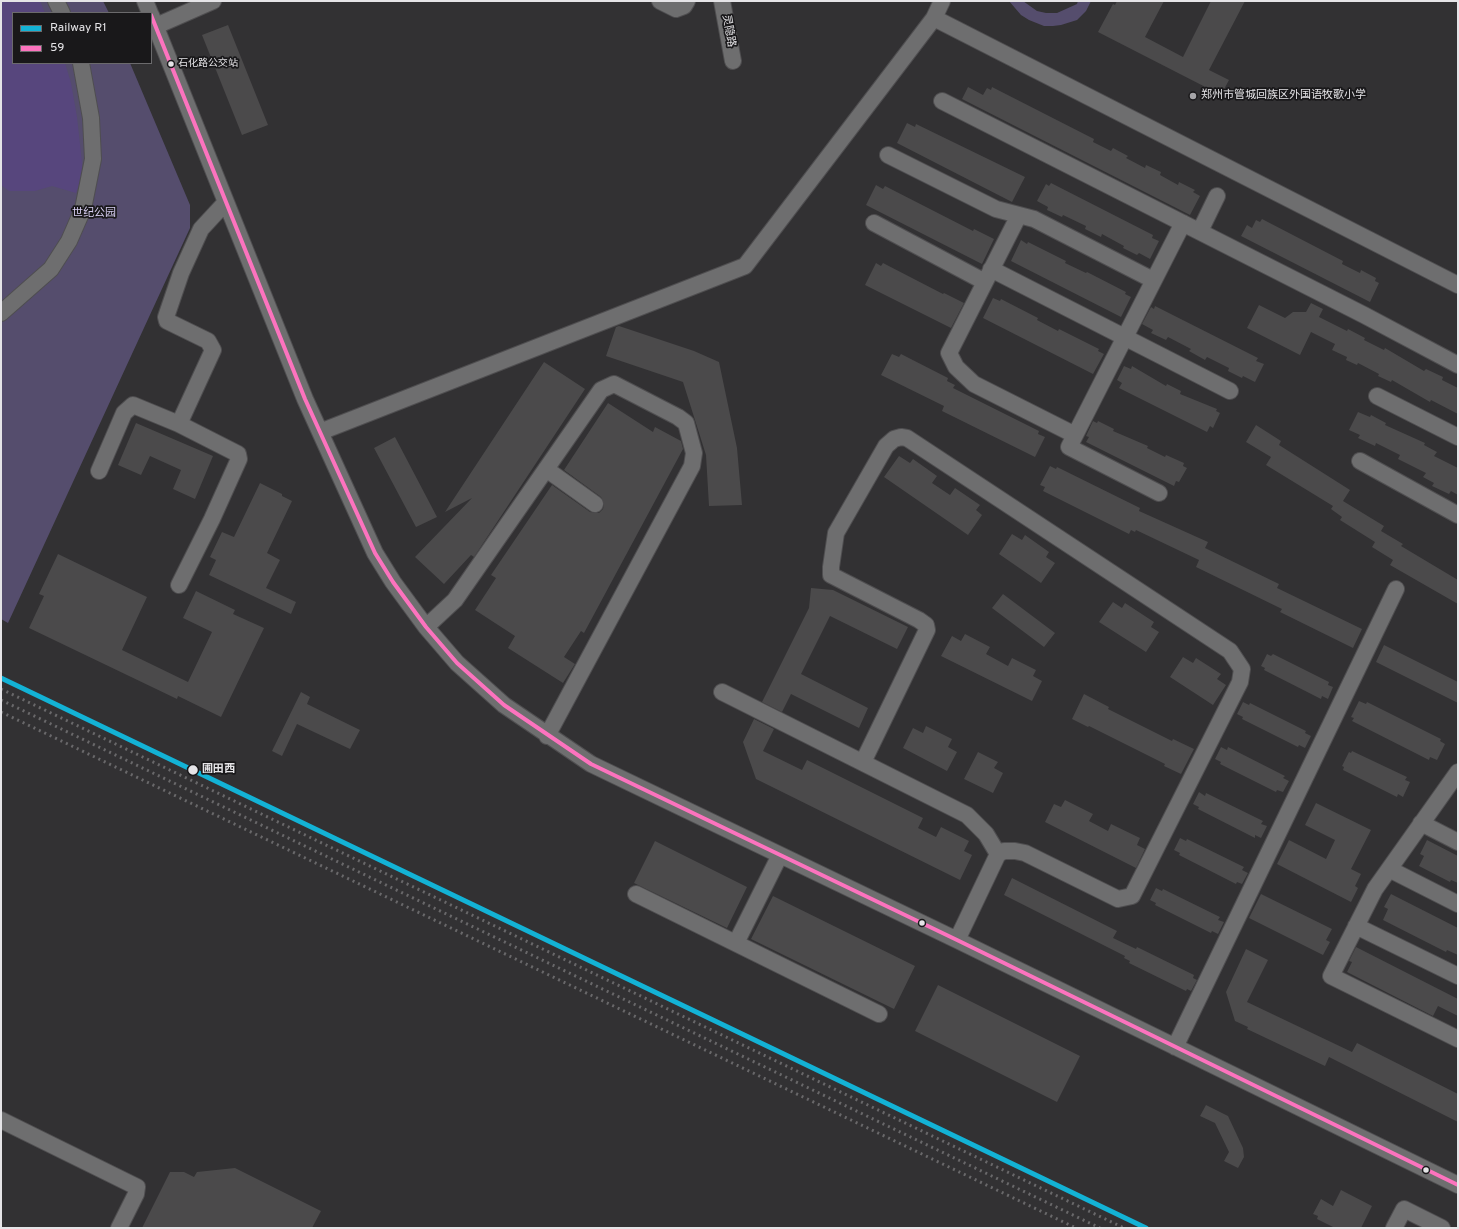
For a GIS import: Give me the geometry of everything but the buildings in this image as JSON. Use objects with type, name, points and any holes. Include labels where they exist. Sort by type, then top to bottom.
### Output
[{"type":"street","points":[[56,1],[62,12]]},
{"type":"street","points":[[145,1],[150,12]]},
{"type":"street","points":[[213,1],[152,18],[305,399],[375,553],[393,582],[426,626],[457,663],[498,700],[547,736],[591,764],[780,854],[1458,1185]]},
{"type":"street","points":[[660,1],[676,9],[684,6],[687,1]]},
{"type":"street","name":"灵隐路","points":[[722,1],[733,61]]},
{"type":"street","points":[[320,432],[745,266],[934,18],[942,1]]},
{"type":"street","points":[[934,18],[1458,284]]},
{"type":"street","points":[[1,313],[51,269],[69,241],[83,210],[93,159],[91,118],[81,64]]},
{"type":"street","points":[[942,101],[1200,231],[1458,365]]},
{"type":"street","points":[[888,155],[996,209],[1034,219],[1154,280]]},
{"type":"street","points":[[1200,231],[1217,196]]},
{"type":"street","points":[[179,424],[213,350],[208,341],[167,321],[166,317],[181,273],[201,228],[226,202]]},
{"type":"street","points":[[1019,215],[949,353],[956,366],[974,384],[1075,435]]},
{"type":"street","points":[[1159,493],[1069,447],[1183,223]]},
{"type":"street","points":[[874,224],[1125,337],[1230,391]]},
{"type":"street","points":[[426,626],[455,600],[601,390],[614,384],[678,417],[686,423],[694,454],[692,466],[547,736]]},
{"type":"street","points":[[1377,396],[1458,437]]},
{"type":"street","points":[[99,471],[124,413],[132,405],[179,424],[238,454],[239,459],[212,519],[179,585]]},
{"type":"street","points":[[864,762],[927,630],[926,625],[919,620],[831,575],[831,567],[836,533],[886,446],[894,439],[901,437],[907,438],[1230,651],[1242,669],[1240,682],[1132,896],[1118,899],[1025,853],[1015,851],[1004,852],[998,854],[957,940]]},
{"type":"street","points":[[1360,461],[1458,515]]},
{"type":"street","points":[[546,469],[595,504]]},
{"type":"street","points":[[1176,1047],[1396,589]]},
{"type":"street","points":[[722,692],[967,815],[986,834],[998,854]]},
{"type":"street","points":[[1458,772],[1375,889],[1331,976],[1458,1039]]},
{"type":"street","points":[[1421,823],[1458,842]]},
{"type":"street","points":[[736,943],[780,854]]},
{"type":"street","points":[[1389,870],[1458,904]]},
{"type":"street","points":[[636,894],[879,1014]]},
{"type":"street","points":[[1356,926],[1458,976]]},
{"type":"street","points":[[1,1120],[137,1187],[136,1194],[119,1228]]},
{"type":"street","points":[[1394,1228],[1404,1209],[1442,1228]]},
{"type":"green space","name":"世纪公园","points":[[1,1],[103,1],[108,12],[12,12],[12,64],[130,64],[190,205],[190,228],[8,623],[1,619]]},
{"type":"green space","points":[[1009,1],[1023,1],[1037,11],[1057,13],[1077,4],[1078,1],[1091,1],[1086,11],[1077,20],[1061,25],[1044,26],[1021,15]]},
{"type":"shaded area","points":[[1,1],[40,1],[45,12],[12,12],[12,64],[65,64],[71,83],[77,117],[82,162],[82,177],[76,193],[52,186],[35,191],[9,191],[1,185]]},
{"type":"railway","points":[[1,689],[1124,1228]]},
{"type":"railway","points":[[1,700],[1100,1228]]},
{"type":"railway","points":[[1,712],[1076,1228]]},
{"type":"rail line","name":"R1","points":[[1,678],[1146,1228]]},
{"type":"transit line","name":"59","points":[[152,17],[305,399],[375,553],[393,582],[426,627],[457,663],[504,705],[591,764],[957,940],[1458,1185]]},
{"type":"place","name":"石化路公交站","points":[[171,64]]},
{"type":"place","name":"郑州市管城回族区外国语牧歌小学","points":[[1193,96]]},
{"type":"place","name":"圃田西","points":[[193,770]]}]
